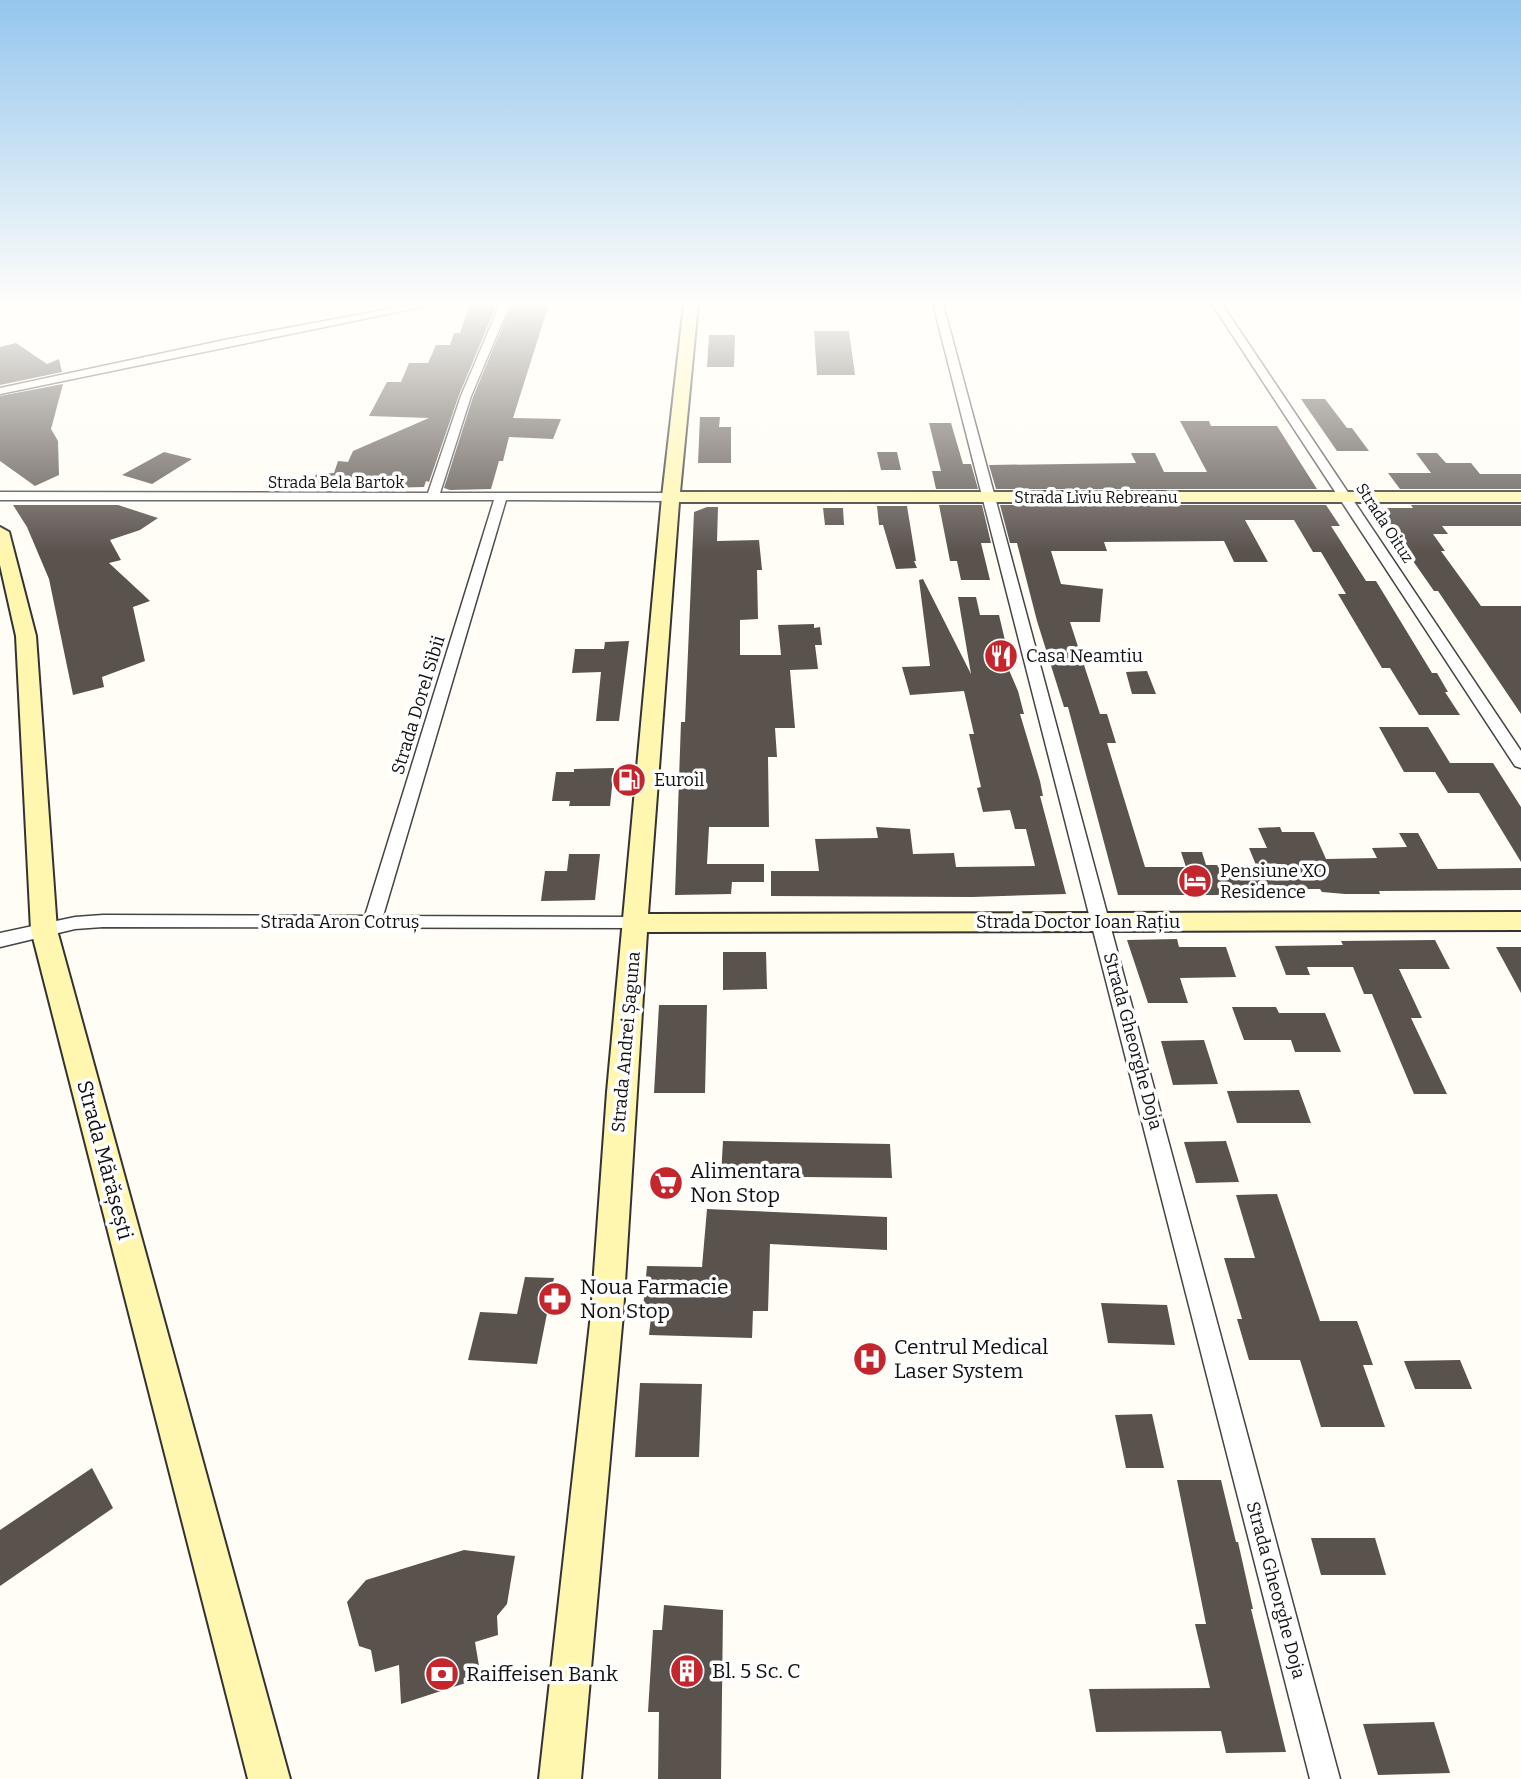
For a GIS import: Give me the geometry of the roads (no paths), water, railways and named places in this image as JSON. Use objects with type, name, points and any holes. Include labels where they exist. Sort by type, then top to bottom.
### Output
[{"type":"street","points":[[0,391],[19,387]]},
{"type":"street","points":[[432,498],[470,387]]},
{"type":"street","name":"Strada Andrei Șaguna","points":[[560,1779],[607,1314],[621,1092],[682,387]]},
{"type":"street","name":"Strada Gheorghe Doja","points":[[960,387],[1325,1779]]},
{"type":"street","name":"Strada Oituz","points":[[1273,387],[1521,763]]},
{"type":"street","name":"Strada Bela Bartok","points":[[0,496],[671,497]]},
{"type":"street","name":"Strada Liviu Rebreanu","points":[[671,497],[1521,497]]},
{"type":"street","name":"Strada Dorel Sibii","points":[[372,923],[501,498]]},
{"type":"street","name":"Strada Mărășești","points":[[0,532],[8,590],[26,636],[44,930],[269,1779]]},
{"type":"street","name":"Strada Aron Cotruș","points":[[0,940],[103,921],[636,923]]},
{"type":"street","name":"Strada Doctor Ioan Rațiu","points":[[636,923],[1521,921]]},
{"type":"place","name":"Casa Neamtiu","points":[[1001,656]]},
{"type":"place","name":"Euroil","points":[[629,780]]},
{"type":"place","name":"Pensiune XO Residence","points":[[1195,881]]},
{"type":"place","name":"Alimentara Non Stop","points":[[666,1183]]},
{"type":"place","name":"Noua Farmacie Non Stop","points":[[555,1299]]},
{"type":"place","name":"Centrul Medical Laser System","points":[[870,1359]]},
{"type":"place","name":"Bl. 5 Sc. C","points":[[687,1671]]},
{"type":"place","name":"Raiffeisen Bank","points":[[442,1674]]}]
